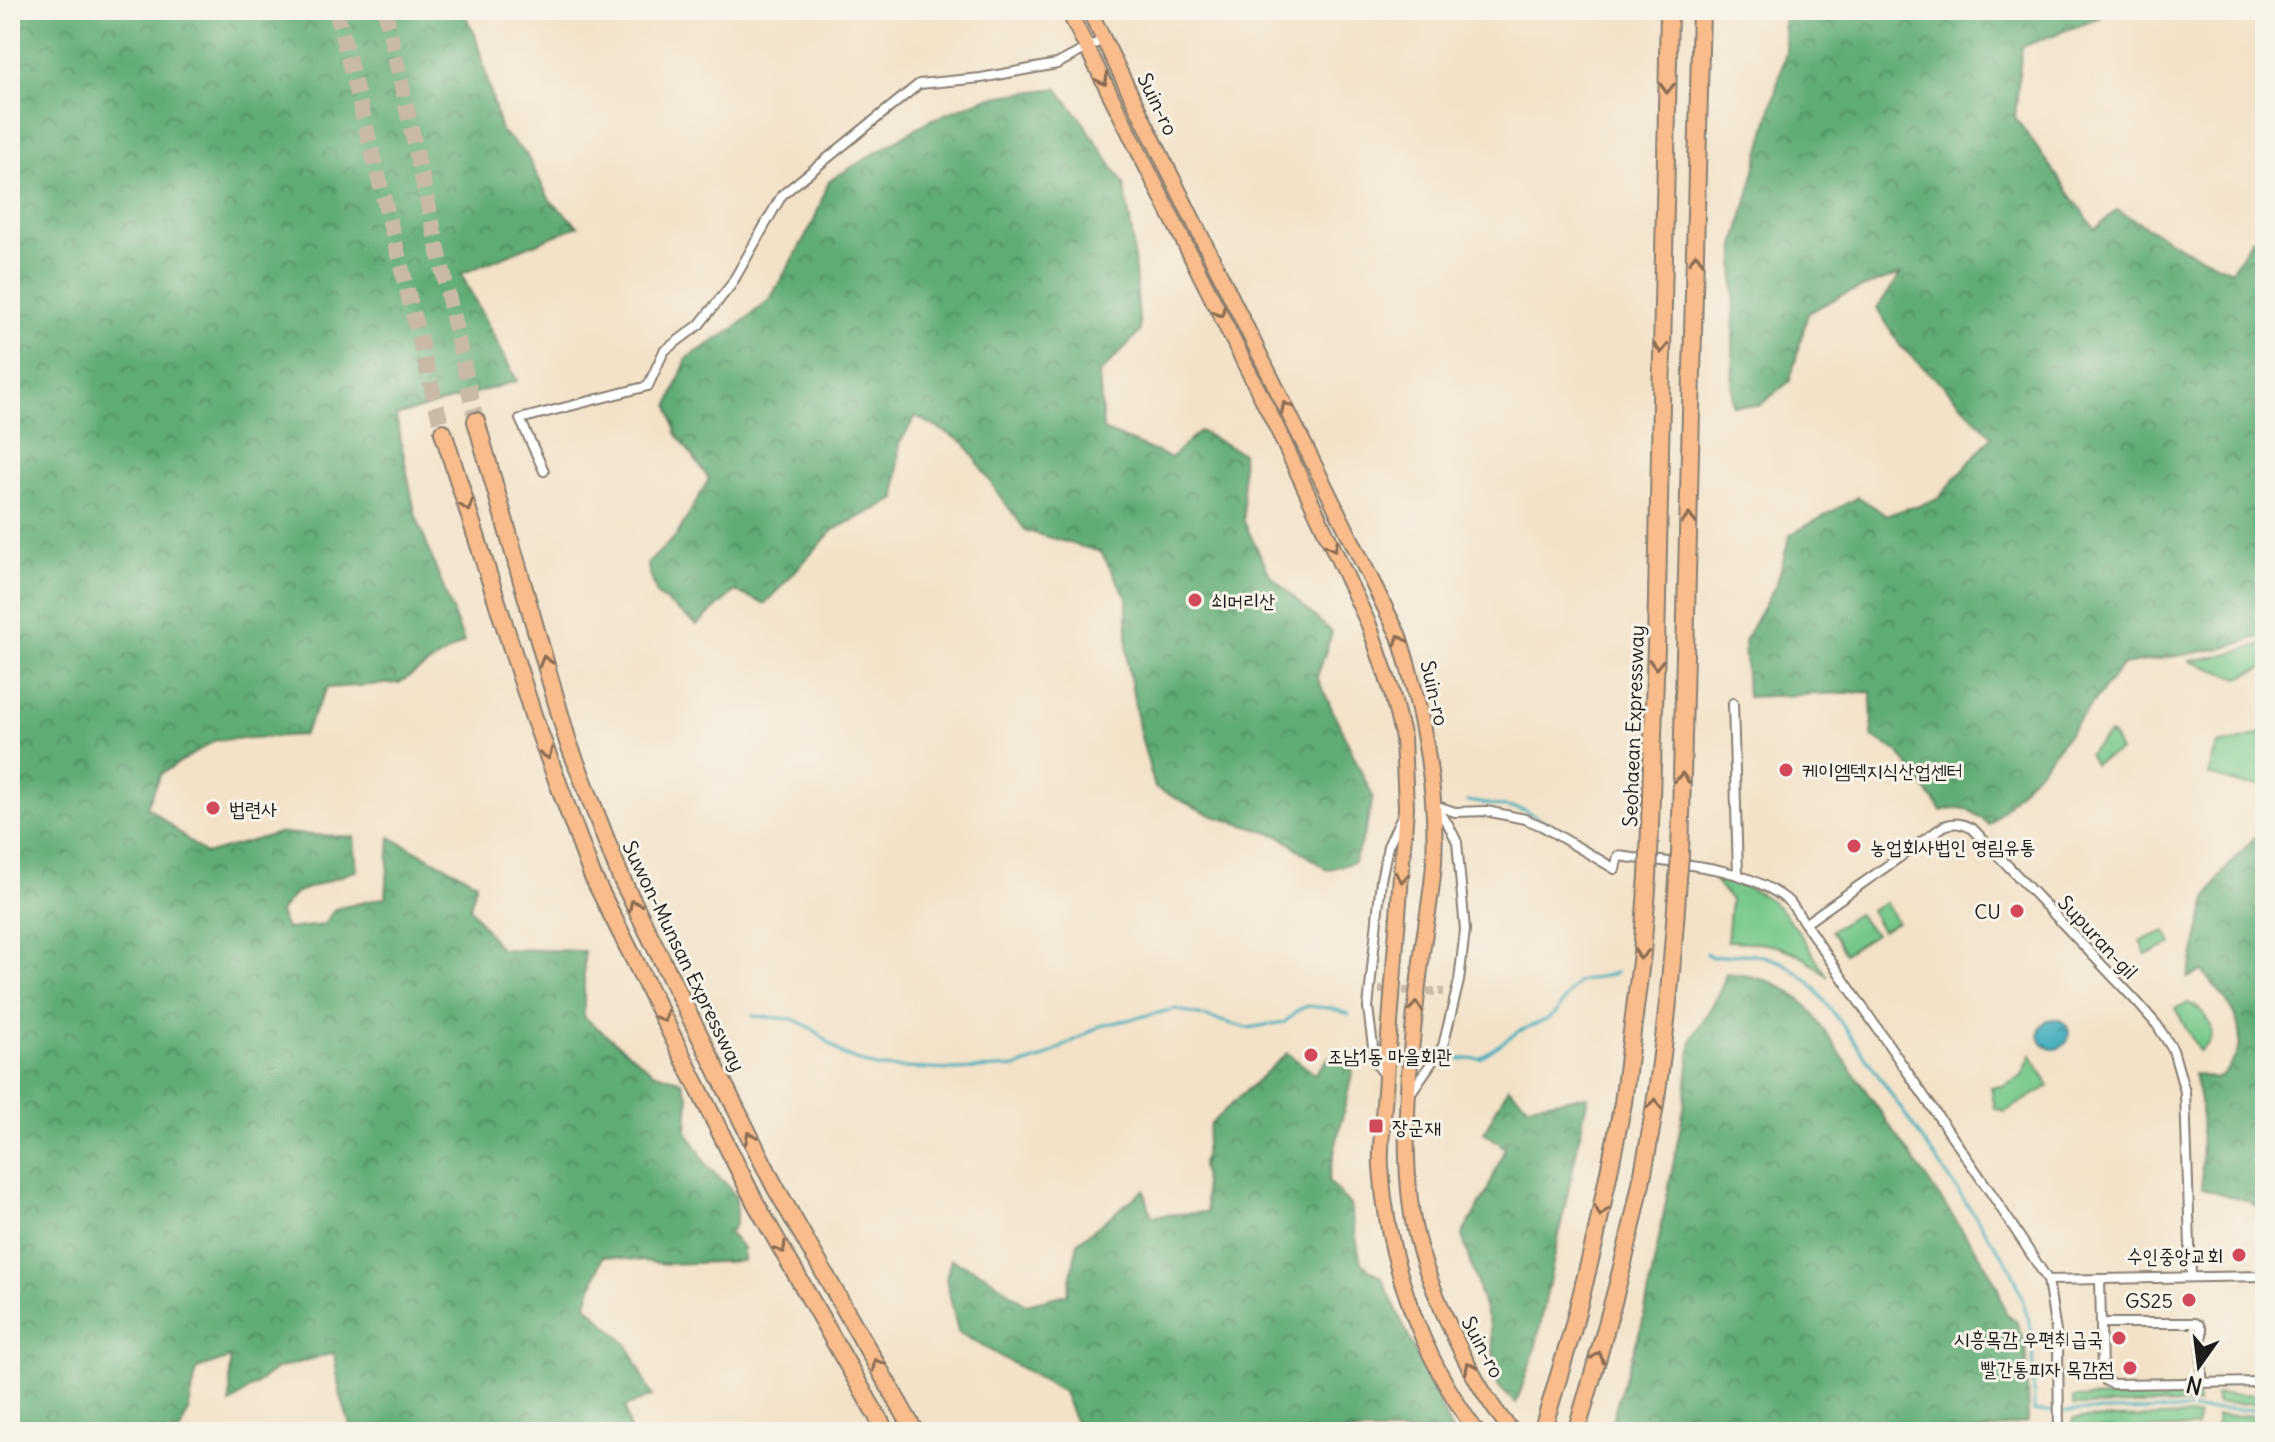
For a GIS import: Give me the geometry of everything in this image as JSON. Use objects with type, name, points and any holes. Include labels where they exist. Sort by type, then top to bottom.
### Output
[{"type":"highway","name":"Seohaean Expressway","points":[[1544,1428],[1595,1240],[1623,1103],[1642,953],[1649,855],[1656,647],[1669,10]]},
{"type":"highway","points":[[1576,1432],[1625,1255],[1653,1117],[1673,956],[1680,856],[1701,10]]},
{"type":"highway","name":"Suwon-Munsan Expressway","points":[[476,421],[568,742],[621,878],[774,1185],[915,1432]]},
{"type":"highway","points":[[443,432],[534,718],[592,875],[755,1202],[886,1432]]},
{"type":"main road","name":"Suin-ro","points":[[1068,10],[1276,426],[1369,625],[1390,686],[1403,738],[1406,807],[1381,1165],[1393,1246],[1408,1301],[1432,1359],[1457,1405],[1477,1432]]},
{"type":"main road","name":"Suin-ro","points":[[1089,10],[1399,636],[1427,746],[1433,805],[1434,863],[1420,968],[1409,1095],[1408,1183],[1411,1210],[1418,1244],[1455,1340],[1480,1386],[1513,1432]]},
{"type":"street","points":[[544,471],[520,419],[648,386],[664,351],[699,325],[731,285],[782,195],[919,84],[981,78],[1057,64],[1104,39]]},
{"type":"street","points":[[1733,703],[1738,875]]},
{"type":"street","points":[[1433,805],[1455,812],[1486,811],[1525,819],[1615,869],[1618,856],[1716,869],[1773,888],[1790,902],[2048,1280],[2058,1345],[2059,1432]]},
{"type":"street","points":[[1409,1095],[1443,1046],[1456,994],[1465,930],[1457,842],[1433,805]]},
{"type":"street","points":[[1386,1077],[1375,1062],[1368,1008],[1374,990],[1381,880],[1388,846],[1406,807]]},
{"type":"street","name":"Supuran-gil","points":[[1806,923],[1944,826],[1964,824],[1973,829],[2138,1003],[2173,1050],[2186,1101],[2191,1277]]},
{"type":"street","points":[[1444,992],[1456,994]]},
{"type":"street","points":[[2048,1280],[2265,1276]]},
{"type":"street","points":[[2100,1279],[2102,1374],[2106,1381],[2113,1384],[2265,1382]]},
{"type":"street","points":[[2101,1323],[2199,1325],[2202,1331],[2202,1383]]},
{"type":"green space","points":[[10,10],[462,10],[475,34],[501,131],[526,154],[550,200],[578,226],[461,274],[517,381],[396,416],[415,513],[464,642],[399,683],[327,688],[303,735],[216,740],[161,774],[147,806],[205,854],[279,833],[354,837],[357,870],[295,893],[279,913],[286,929],[323,925],[335,909],[386,897],[390,837],[476,882],[470,908],[500,949],[584,951],[584,1017],[653,1072],[682,1081],[689,1098],[687,1131],[708,1167],[736,1197],[736,1223],[729,1234],[743,1248],[743,1261],[666,1264],[603,1256],[586,1305],[628,1345],[652,1396],[625,1407],[630,1432],[352,1432],[340,1393],[334,1353],[276,1369],[230,1404],[230,1358],[197,1369],[189,1408],[180,1432],[10,1432]]},
{"type":"green space","points":[[1782,10],[2103,10],[2101,17],[2022,47],[2015,117],[2095,229],[2117,210],[2231,271],[2252,239],[2265,236],[2265,635],[2229,647],[2123,665],[2046,762],[1989,825],[1962,808],[1942,811],[1897,751],[1872,737],[1871,692],[1747,697],[1744,641],[1777,583],[1790,535],[1858,497],[1887,515],[1938,499],[1992,436],[1901,347],[1877,308],[1901,274],[1842,295],[1808,313],[1790,381],[1759,406],[1732,405],[1735,246],[1786,51]]},
{"type":"green space","points":[[1057,88],[1124,184],[1132,234],[1140,332],[1099,374],[1103,430],[1171,458],[1199,431],[1242,453],[1244,522],[1270,575],[1332,633],[1317,677],[1373,797],[1354,862],[1327,870],[1280,836],[1211,815],[1155,788],[1140,733],[1127,661],[1127,598],[1101,552],[1026,531],[965,443],[916,416],[899,444],[896,499],[833,530],[765,604],[735,591],[697,625],[657,595],[647,564],[677,535],[709,479],[676,433],[669,405],[687,358],[735,328],[770,299],[813,223],[829,181],[930,120],[986,98]]},
{"type":"green space","points":[[2265,643],[2265,667],[2239,678],[2189,661],[2231,654]]},
{"type":"green space","points":[[2265,732],[2265,785],[2244,785],[2208,775],[2217,745]]},
{"type":"green space","points":[[2109,734],[2113,736],[2119,751],[2094,764],[2088,754]]},
{"type":"green space","points":[[2265,826],[2265,1213],[2248,1201],[2202,1188],[2201,1105],[2194,1074],[2216,1078],[2222,1076],[2238,1051],[2240,1038],[2234,1014],[2202,971],[2188,978],[2207,899],[2223,872]]},
{"type":"green space","points":[[1714,879],[1755,892],[1775,904],[1792,923],[1828,977],[1805,958],[1782,948],[1727,941],[1731,900]]},
{"type":"green space","points":[[1885,902],[1897,922],[1882,931],[1870,910]]},
{"type":"green space","points":[[1857,914],[1875,934],[1845,953],[1831,931]]},
{"type":"green space","points":[[2166,931],[2172,944],[2146,955],[2140,941]]},
{"type":"green space","points":[[1726,973],[1770,982],[1789,991],[1808,1007],[1983,1260],[1997,1285],[2006,1314],[2016,1320],[2026,1346],[2028,1422],[1978,1432],[1767,1432],[1755,1428],[1723,1432],[1608,1432],[1643,1321],[1684,1108],[1692,1038],[1718,996]]},
{"type":"green space","points":[[2188,1003],[2207,1018],[2212,1032],[2199,1051],[2175,1008]]},
{"type":"green space","points":[[1287,1053],[1315,1074],[1330,1056],[1353,1070],[1328,1181],[1350,1205],[1361,1263],[1382,1278],[1452,1432],[1079,1432],[1063,1392],[958,1332],[946,1279],[951,1259],[983,1273],[1026,1304],[1067,1294],[1078,1242],[1144,1190],[1152,1216],[1207,1212],[1202,1165],[1210,1124]]},
{"type":"green space","points":[[2031,1055],[2049,1086],[2005,1112],[1995,1109],[1991,1087],[2004,1086],[2022,1076]]},
{"type":"green space","points":[[1508,1087],[1528,1105],[1588,1096],[1535,1350],[1516,1404],[1498,1386],[1490,1327],[1462,1235],[1486,1194],[1505,1148],[1484,1132]]},
{"type":"green space","points":[[2216,1394],[2265,1394],[2265,1403],[2217,1404]]},
{"type":"green space","points":[[2197,1396],[2197,1404],[2073,1406],[2073,1398]]},
{"type":"green space","points":[[2265,1415],[2265,1432],[2216,1428],[2216,1416]]},
{"type":"green space","points":[[2198,1416],[2197,1428],[2073,1428],[2073,1419]]},
{"type":"water","points":[[2054,1019],[2065,1023],[2069,1034],[2065,1045],[2054,1049],[2043,1045],[2039,1034],[2043,1023]]},
{"type":"waterway","points":[[1468,801],[1524,810],[1605,855]]},
{"type":"waterway","points":[[1706,953],[1712,957],[1763,956],[1782,962],[1809,981],[1851,1036],[2009,1265],[2032,1331],[2034,1412],[2265,1409]]},
{"type":"waterway","points":[[1444,1054],[1461,1059],[1480,1058],[1519,1031],[1556,1013],[1578,982],[1616,973]]},
{"type":"waterway","points":[[753,1016],[793,1019],[813,1029],[843,1055],[875,1067],[956,1070],[1017,1067],[1041,1059],[1100,1026],[1176,1009],[1248,1028],[1285,1022],[1298,1010],[1308,1006],[1349,1014]]},
{"type":"tunnel","points":[[336,10],[443,432]]},
{"type":"tunnel","points":[[385,10],[476,421]]},
{"type":"tunnel","points":[[1379,990],[1444,992]]},
{"type":"place","name":"쇠머리산","points":[[1195,600]]},
{"type":"place","name":"케이엠텍지식산업센터","points":[[1786,770]]},
{"type":"place","name":"법련사","points":[[213,808]]},
{"type":"place","name":"농업회사법인 영림유통","points":[[1854,846]]},
{"type":"place","name":"CU","points":[[2017,911]]},
{"type":"place","name":"조남1동 마을회관","points":[[1311,1055]]},
{"type":"place","name":"장군재","points":[[1376,1126]]},
{"type":"place","name":"수인중앙교회","points":[[2239,1255]]},
{"type":"place","name":"GS25","points":[[2189,1300]]},
{"type":"place","name":"시흥목감 우편취급국","points":[[2119,1338]]},
{"type":"place","name":"빨간통피자 목감점","points":[[2130,1368]]}]
